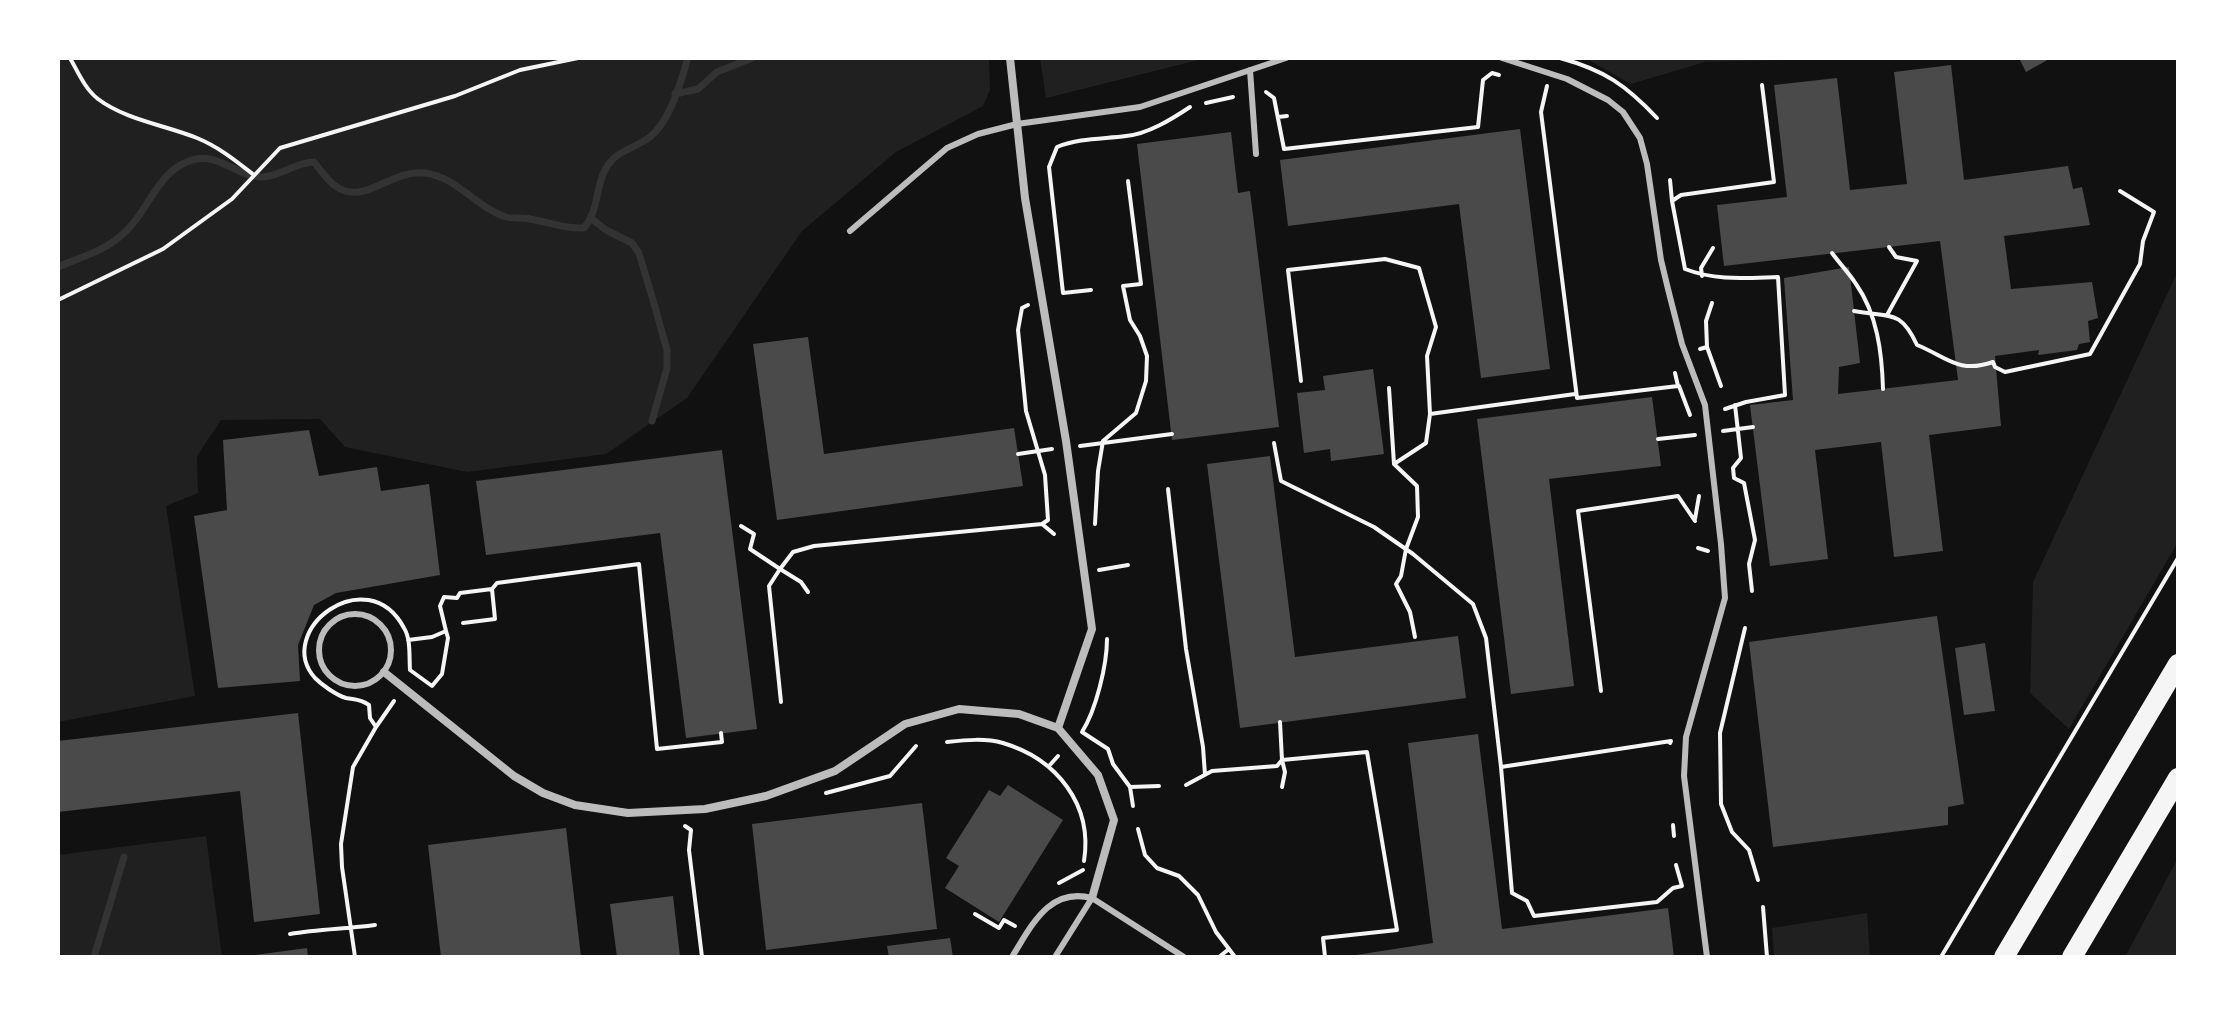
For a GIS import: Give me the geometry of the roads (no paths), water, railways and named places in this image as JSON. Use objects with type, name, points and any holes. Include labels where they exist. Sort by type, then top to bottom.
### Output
[{"type":"main road","points":[[2004,957],[2178,664]]},
{"type":"main road","points":[[2072,957],[2178,778]]},
{"type":"street","points":[[1010,58],[1025,198],[1066,441],[1092,629],[1058,728]]},
{"type":"street","points":[[384,672],[514,776],[543,793],[575,805],[628,813],[705,809],[766,796],[835,771],[905,724],[959,709],[1019,714],[1058,728],[1098,775],[1114,820],[1092,898]]},
{"type":"lane","points":[[850,231],[947,148],[978,134],[1017,124],[1140,107],[1286,58]]},
{"type":"lane","points":[[1502,58],[1567,79],[1608,100],[1623,112],[1640,138],[1668,289],[1682,344],[1705,405],[1725,598],[1686,737],[1684,776],[1707,957]]},
{"type":"lane","points":[[1250,70],[1256,154]]},
{"type":"lane","points":[[351,613],[368,615],[382,625],[391,640],[391,658],[384,672],[368,683],[351,686],[335,680],[323,667],[319,650],[323,633],[334,620],[351,613]]},
{"type":"lane","points":[[1012,957],[1035,920],[1054,901],[1077,894],[1092,898],[1184,957]]},
{"type":"lane","points":[[1055,957],[1092,898]]},
{"type":"waterway","points":[[58,267],[117,239],[133,224],[172,171],[204,158],[260,177],[314,162],[334,185],[356,192],[400,176],[425,173],[447,180],[506,217],[584,228],[592,214],[609,163],[625,150],[650,137],[664,121],[688,58]]},
{"type":"waterway","points":[[675,94],[698,89],[717,72],[752,58]]},
{"type":"waterway","points":[[592,219],[632,243],[639,253],[667,350],[667,368],[652,421]]},
{"type":"waterway","points":[[94,957],[124,857]]}]
